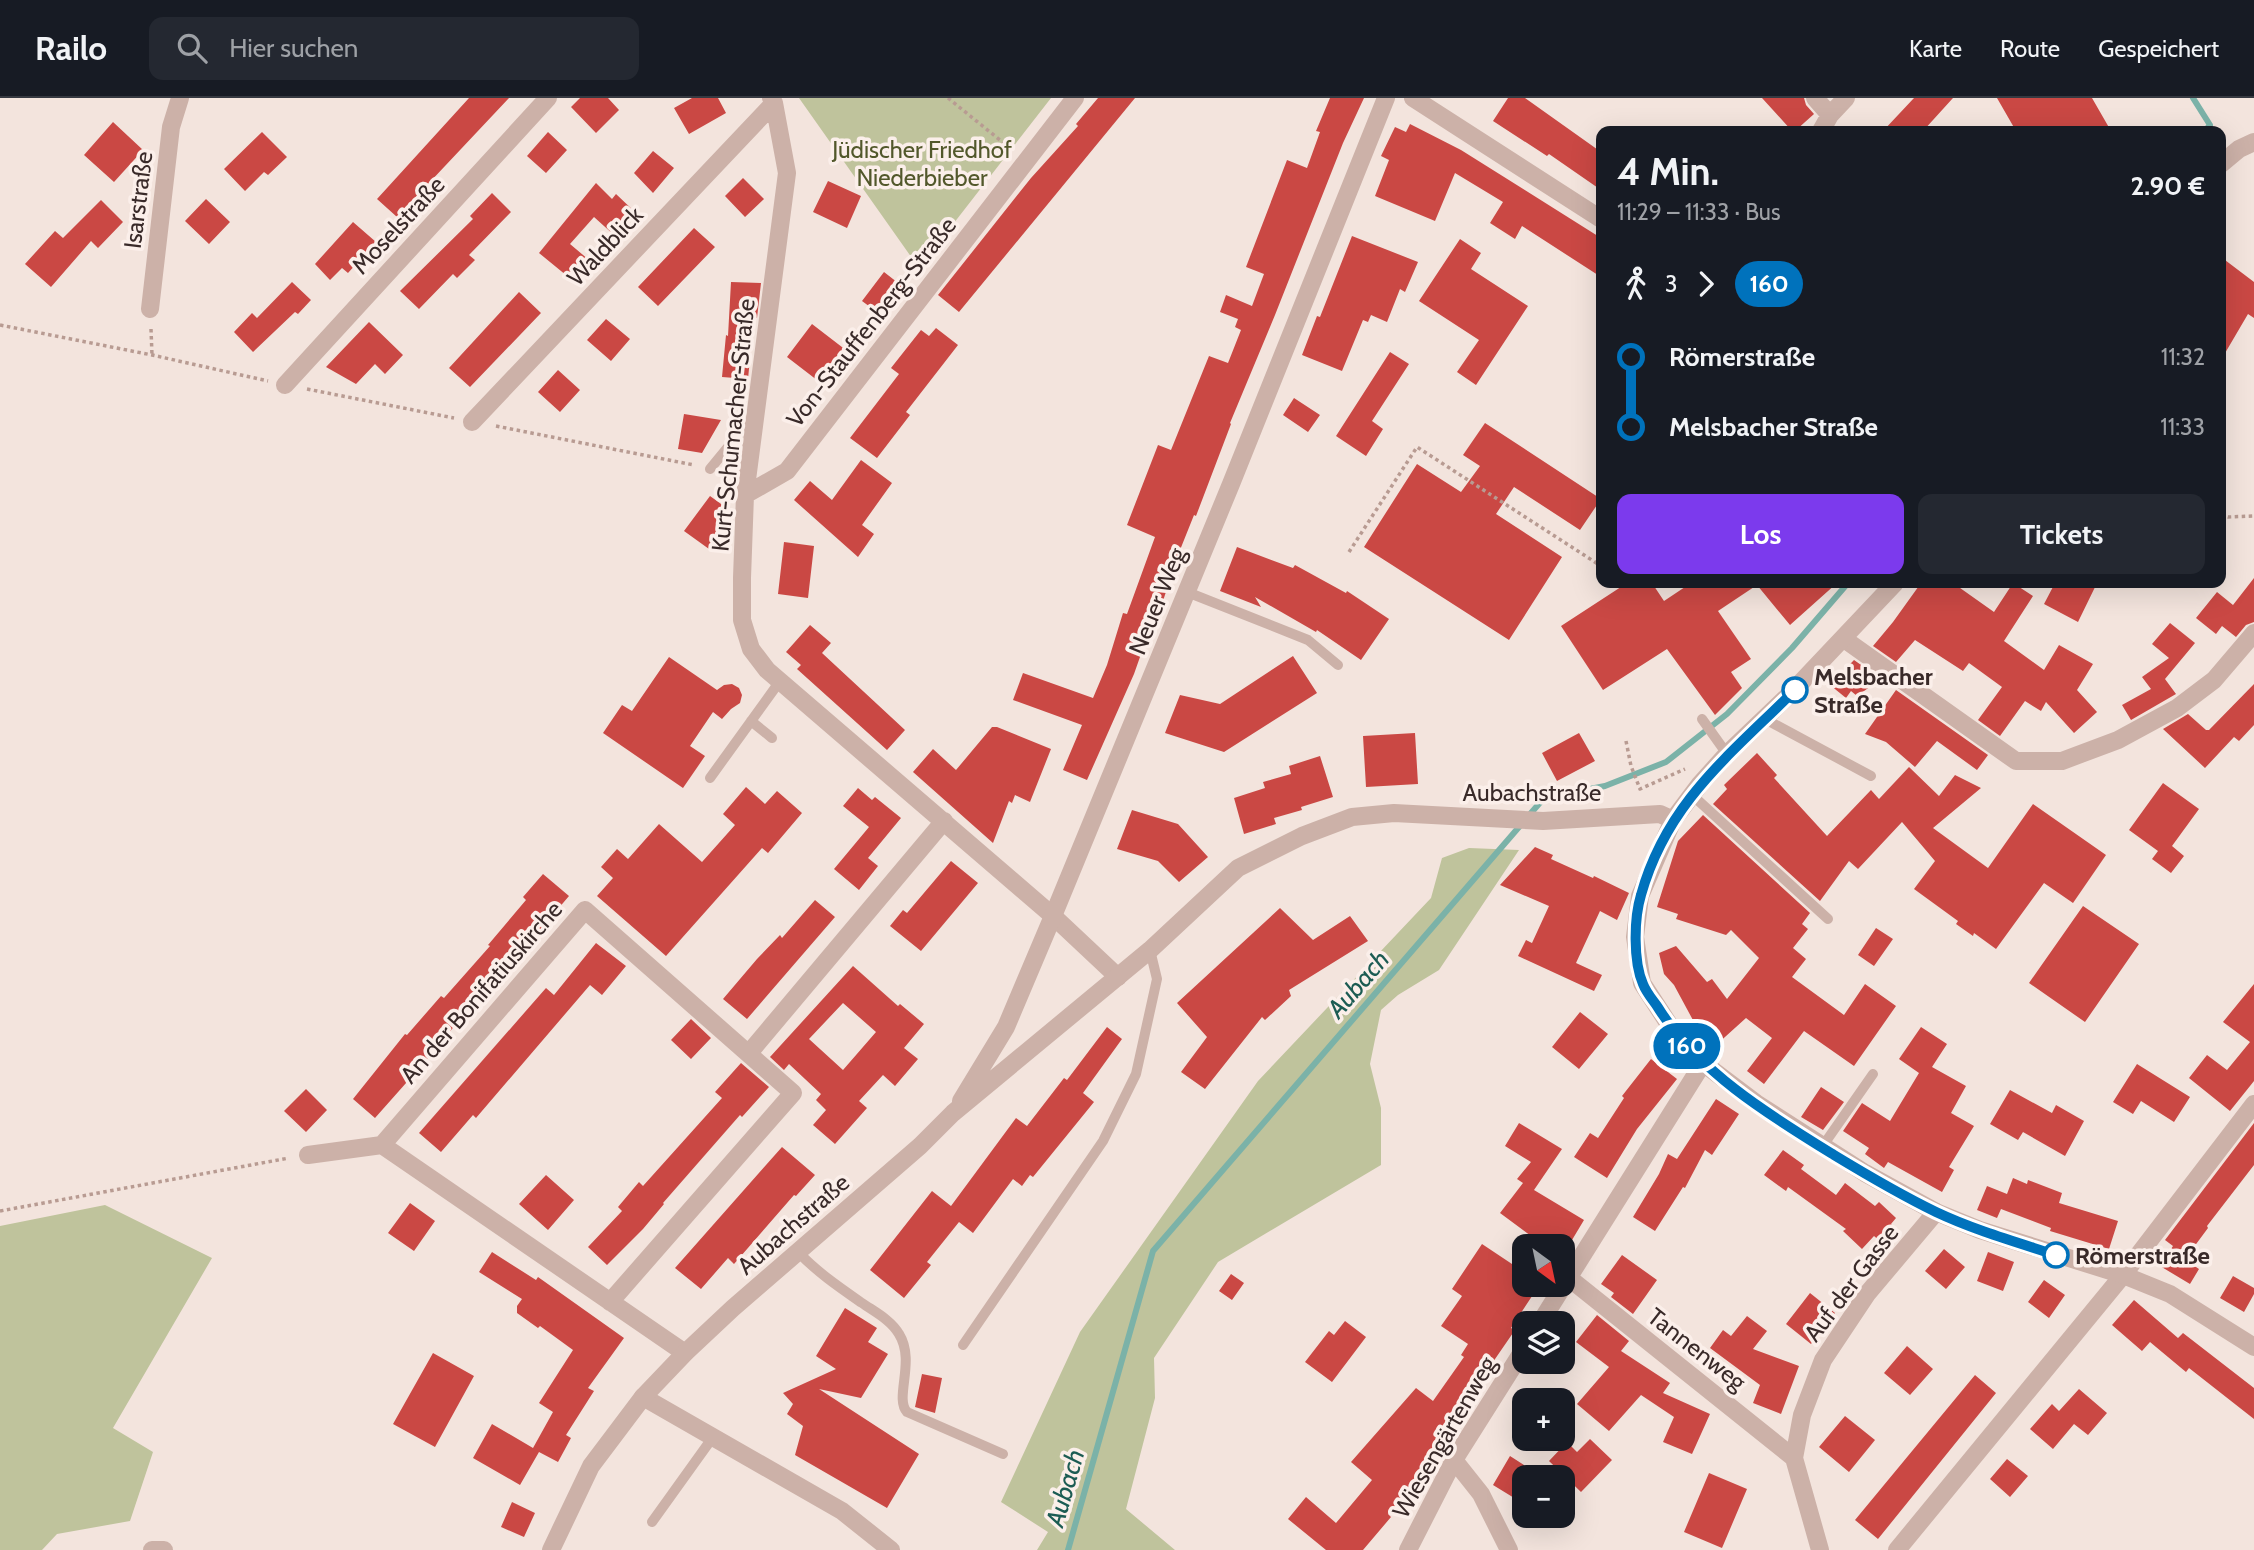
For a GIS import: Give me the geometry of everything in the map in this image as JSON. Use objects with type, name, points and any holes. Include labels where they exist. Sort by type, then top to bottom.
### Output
[{"type":"street","name":"Isarstraße","points":[[150,309],[171,127],[180,98]]},
{"type":"street","name":"Moselstraße","points":[[285,385],[548,98]]},
{"type":"street","name":"Von-Stauffenberg-Straße","points":[[745,495],[787,471],[1075,98]]},
{"type":"street","name":"Neuer Weg","points":[[953,1113],[1006,1027],[1187,592],[1386,98]]},
{"type":"street","points":[[1413,98],[1596,216]]},
{"type":"street","points":[[1815,98],[1830,115]]},
{"type":"street","points":[[1824,126],[1846,98]]},
{"type":"street","name":"Kurt-Schumacher-Straße","points":[[772,100],[788,173],[745,495],[742,620],[751,649],[766,670],[1053,916]]},
{"type":"street","name":"Waldblick","points":[[472,422],[772,100]]},
{"type":"street","points":[[2226,160],[2239,149],[2254,142]]},
{"type":"street","points":[[1890,588],[1844,639],[1727,754],[1691,794],[1673,820],[1640,896],[1634,937],[1642,983],[1672,1029],[1703,1063],[1756,1104],[1822,1147],[1936,1212],[1980,1230],[2123,1275],[2170,1294],[2254,1347]]},
{"type":"street","points":[[1844,639],[2015,761],[2062,761],[2118,740],[2177,708],[2214,680],[2254,633]]},
{"type":"street","name":"Aubachstraße","points":[[551,1550],[591,1465],[643,1397],[685,1353],[920,1146],[953,1113],[1150,950],[1238,868],[1302,835],[1353,817],[1394,813],[1543,821],[1660,814],[1673,820]]},
{"type":"street","points":[[749,1053],[944,821]]},
{"type":"street","name":"An der Bonifatiuskirche","points":[[382,1145],[585,910],[793,1093],[610,1302]]},
{"type":"street","points":[[1053,916],[1118,977]]},
{"type":"street","points":[[1575,1268],[1703,1063]]},
{"type":"street","points":[[1897,1550],[2123,1275],[2254,1104]]},
{"type":"street","points":[[308,1155],[382,1145],[685,1353]]},
{"type":"street","name":"Auf der Gasse","points":[[1820,1550],[1794,1458],[1802,1415],[1823,1360],[1867,1294],[1936,1212]]},
{"type":"street","name":"Tannenweg","points":[[1575,1283],[1794,1458]]},
{"type":"street","name":"Wiesengärtenweg","points":[[1408,1550],[1454,1460],[1512,1368]]},
{"type":"street","points":[[643,1397],[842,1511],[891,1550]]},
{"type":"street","points":[[1454,1460],[1482,1494],[1509,1550]]},
{"type":"street","points":[[152,1550],[164,1550]]},
{"type":"lane","points":[[710,468],[756,413]]},
{"type":"lane","points":[[1187,592],[1308,640],[1338,665]]},
{"type":"lane","points":[[710,778],[780,681]]},
{"type":"lane","points":[[1702,719],[1727,754]]},
{"type":"lane","points":[[1765,719],[1871,776]]},
{"type":"lane","points":[[751,721],[772,738]]},
{"type":"lane","points":[[1691,794],[1828,919]]},
{"type":"lane","points":[[963,1345],[1103,1141],[1136,1074],[1157,979],[1150,950]]},
{"type":"lane","points":[[1822,1147],[1873,1074]]},
{"type":"lane","points":[[798,1252],[815,1270],[888,1321],[898,1332],[908,1359],[902,1403],[907,1412],[1003,1454]]},
{"type":"lane","points":[[652,1522],[713,1437]]},
{"type":"path","points":[[948,98],[1028,159]]},
{"type":"path","points":[[150,309],[152,355]]},
{"type":"path","points":[[0,325],[285,385],[710,468]]},
{"type":"path","points":[[1349,552],[1417,447],[1596,563]]},
{"type":"path","points":[[2226,516],[2254,516]]},
{"type":"path","points":[[1626,741],[1631,766],[1640,789],[1666,779]]},
{"type":"path","points":[[0,1210],[308,1155]]},
{"type":"green space","name":"Jüdischer Friedhof Niederbieber","points":[[799,98],[1051,98],[919,268]]},
{"type":"green space","points":[[1469,848],[1519,850],[1439,970],[1398,995],[1381,1010],[1370,1064],[1381,1108],[1381,1165],[1218,1262],[1154,1358],[1155,1398],[1126,1509],[1175,1550],[1037,1550],[1048,1532],[1001,1502],[1080,1332],[1258,1081],[1431,898],[1442,858]]},
{"type":"green space","points":[[105,1205],[212,1258],[113,1428],[153,1452],[130,1521],[57,1534],[42,1550],[0,1550],[0,1226]]},
{"type":"building","points":[[469,98],[509,98],[397,217],[377,199]]},
{"type":"building","points":[[580,98],[608,98],[619,110],[596,133],[571,107]]},
{"type":"building","points":[[692,98],[718,98],[726,113],[689,134],[674,108]]},
{"type":"building","points":[[1098,98],[1135,98],[959,312],[938,295],[1031,178],[1078,126],[1076,124]]},
{"type":"building","points":[[1330,98],[1364,98],[1343,143],[1230,423],[1134,674],[1087,780],[1063,770],[1082,725],[1013,700],[1023,673],[1093,698],[1107,665],[1123,613],[1127,614],[1155,537],[1127,525],[1158,445],[1171,450],[1209,356],[1228,363],[1241,330],[1235,327],[1238,319],[1220,312],[1226,295],[1252,306],[1264,274],[1246,267],[1287,160],[1307,168],[1320,132],[1316,131]]},
{"type":"building","points":[[1508,98],[1525,98],[1596,148],[1596,187],[1549,154],[1547,156],[1493,121]]},
{"type":"building","points":[[1762,98],[1804,98],[1814,114],[1801,126],[1787,126]]},
{"type":"building","points":[[1914,98],[1953,98],[1928,126],[1888,126]]},
{"type":"building","points":[[1997,98],[2092,98],[2108,126],[2013,126]]},
{"type":"building","points":[[113,122],[143,150],[114,182],[84,155]]},
{"type":"building","points":[[1410,124],[1461,150],[1596,235],[1596,274],[1522,226],[1515,239],[1490,223],[1503,202],[1455,173],[1435,221],[1375,196],[1389,160],[1381,156],[1395,127],[1406,132]]},
{"type":"building","points":[[262,132],[287,157],[268,175],[264,172],[245,191],[224,169]]},
{"type":"building","points":[[548,132],[567,150],[546,173],[527,156]]},
{"type":"building","points":[[653,151],[674,168],[653,193],[634,173]]},
{"type":"building","points":[[743,178],[764,199],[745,217],[725,196]]},
{"type":"building","points":[[828,181],[861,196],[847,228],[813,212]]},
{"type":"building","points":[[596,183],[612,199],[616,194],[636,213],[614,235],[594,217],[570,244],[589,260],[572,280],[539,253]]},
{"type":"building","points":[[492,193],[511,212],[469,255],[475,260],[457,278],[453,274],[419,309],[400,291],[473,219],[470,216]]},
{"type":"building","points":[[206,199],[230,222],[209,244],[185,221]]},
{"type":"building","points":[[101,200],[123,222],[98,248],[91,241],[51,287],[25,264],[55,231],[63,238]]},
{"type":"building","points":[[353,222],[376,242],[348,273],[342,268],[330,280],[315,264]]},
{"type":"building","points":[[694,228],[715,247],[658,306],[638,287]]},
{"type":"building","points":[[1352,236],[1418,262],[1405,292],[1400,289],[1387,322],[1371,315],[1368,322],[1363,320],[1342,371],[1302,355]]},
{"type":"building","points":[[1460,239],[1481,253],[1471,269],[1528,306],[1476,385],[1457,372],[1479,340],[1419,301]]},
{"type":"building","points":[[2226,261],[2254,282],[2254,318],[2248,314],[2226,351]]},
{"type":"building","points":[[884,272],[902,286],[881,315],[862,301]]},
{"type":"building","points":[[292,282],[311,300],[253,352],[234,332],[252,313],[257,318]]},
{"type":"building","points":[[731,282],[761,283],[757,318],[754,317],[748,379],[722,377],[726,335],[728,336]]},
{"type":"building","points":[[519,292],[541,313],[470,387],[449,368]]},
{"type":"building","points":[[606,319],[630,339],[611,361],[587,340]]},
{"type":"building","points":[[369,322],[403,355],[385,374],[375,364],[356,384],[326,367]]},
{"type":"building","points":[[812,324],[851,354],[826,387],[787,357]]},
{"type":"building","points":[[936,328],[958,345],[906,412],[910,415],[877,458],[850,438],[899,374],[891,368],[921,330],[929,336]]},
{"type":"building","points":[[1390,352],[1409,364],[1372,421],[1383,429],[1366,456],[1336,436]]},
{"type":"building","points":[[558,370],[580,390],[560,412],[538,392]]},
{"type":"building","points":[[1294,398],[1320,415],[1308,432],[1283,415]]},
{"type":"building","points":[[684,414],[721,420],[702,453],[678,449]]},
{"type":"building","points":[[1485,423],[1596,496],[1596,506],[1580,530],[1514,487],[1496,514],[1562,557],[1509,640],[1364,547],[1417,464],[1461,492],[1480,466],[1463,455]]},
{"type":"building","points":[[861,460],[892,483],[862,525],[874,534],[858,557],[794,500],[810,481],[832,500]]},
{"type":"building","points":[[710,496],[728,509],[719,521],[726,526],[709,549],[684,531]]},
{"type":"building","points":[[784,542],[814,546],[808,598],[778,594]]},
{"type":"building","points":[[1237,547],[1293,568],[1295,565],[1346,593],[1347,591],[1389,619],[1361,660],[1317,630],[1316,632],[1255,597],[1261,607],[1220,591]]},
{"type":"building","points":[[2254,578],[2254,622],[2246,625],[2236,637],[2222,626],[2216,634],[2196,618],[2217,592],[2233,605]]},
{"type":"building","points":[[1619,588],[1655,588],[1664,601],[1684,588],[1752,588],[1718,611],[1751,659],[1731,672],[1742,688],[1715,715],[1667,649],[1603,690],[1561,626]]},
{"type":"building","points":[[1759,588],[1831,588],[1790,625]]},
{"type":"building","points":[[1917,588],[1960,588],[1994,612],[2010,588],[2021,588],[2033,596],[2004,641],[2044,670],[2059,645],[2093,664],[2077,690],[2097,712],[2074,733],[2046,702],[2041,711],[2025,701],[2000,736],[1978,720],[2002,687],[1969,663],[1963,671],[1915,640],[1896,662],[1873,646]]},
{"type":"building","points":[[2052,588],[2095,588],[2078,622],[2044,604]]},
{"type":"building","points":[[2170,623],[2195,643],[2165,679],[2176,694],[2131,720],[2122,705],[2151,689],[2142,677],[2169,658],[2152,644]]},
{"type":"building","points":[[810,625],[831,643],[822,653],[905,730],[887,750],[797,669],[801,665],[786,652]]},
{"type":"building","points":[[1293,656],[1317,693],[1224,752],[1165,733],[1180,695],[1220,704]]},
{"type":"building","points":[[669,657],[717,690],[732,684],[739,688],[742,695],[740,703],[722,719],[713,712],[690,746],[705,756],[683,788],[603,733],[622,705],[632,711]]},
{"type":"building","points":[[1854,660],[1881,679],[1857,696],[1851,691],[1846,698],[1830,685]]},
{"type":"building","points":[[2254,684],[2254,725],[2239,741],[2234,737],[2205,768],[2163,729],[2188,714],[2209,730]]},
{"type":"building","points":[[1896,690],[1988,755],[1977,770],[1937,741],[1915,767],[1886,742],[1865,734]]},
{"type":"building","points":[[992,727],[1051,749],[1030,802],[1015,795],[1012,803],[1009,801],[993,843],[913,772],[933,749],[956,770]]},
{"type":"building","points":[[1415,733],[1418,784],[1366,787],[1363,736]]},
{"type":"building","points":[[1579,733],[1595,761],[1557,781],[1542,753]]},
{"type":"building","points":[[1757,753],[1777,775],[1774,778],[1827,836],[1871,790],[1879,799],[1909,767],[1939,796],[1955,775],[1981,788],[1933,828],[1988,868],[2033,804],[2106,855],[2073,903],[2044,883],[1996,949],[1956,924],[1958,921],[1914,889],[1935,861],[1902,822],[1858,869],[1849,861],[1820,901],[1713,804],[1727,789],[1724,785]]},
{"type":"building","points":[[1320,756],[1333,797],[1274,818],[1276,824],[1244,834],[1234,798],[1265,788],[1263,782],[1291,774],[1289,766]]},
{"type":"building","points":[[2163,783],[2199,809],[2172,846],[2184,856],[2171,873],[2152,859],[2158,851],[2129,830]]},
{"type":"building","points":[[746,787],[765,804],[777,791],[802,813],[768,853],[762,848],[666,956],[597,896],[613,878],[601,867],[617,849],[628,859],[659,824],[702,862],[735,825],[723,814]]},
{"type":"building","points":[[858,788],[872,800],[875,797],[901,818],[868,858],[878,866],[859,890],[834,869],[869,827],[843,806]]},
{"type":"building","points":[[1132,810],[1178,824],[1208,857],[1179,882],[1158,861],[1117,849]]},
{"type":"building","points":[[1703,815],[1810,913],[1802,924],[1808,929],[1793,948],[1806,959],[1792,977],[1844,1015],[1865,984],[1896,1006],[1854,1066],[1804,1031],[1764,1084],[1747,1071],[1772,1038],[1746,1018],[1715,1046],[1694,1022],[1674,985],[1664,974],[1659,953],[1676,946],[1707,982],[1712,979],[1727,999],[1759,958],[1731,930],[1726,935],[1676,919],[1678,914],[1657,907],[1678,841]]},
{"type":"building","points":[[1535,847],[1553,855],[1551,859],[1629,893],[1617,920],[1600,911],[1576,963],[1602,975],[1594,991],[1518,956],[1526,940],[1532,943],[1549,906],[1500,885]]},
{"type":"building","points":[[951,861],[978,883],[921,951],[890,926],[903,910],[907,913]]},
{"type":"building","points":[[543,874],[569,896],[375,1118],[353,1099],[405,1034],[407,1035],[441,996],[444,998],[490,946],[488,945],[526,900],[523,897]]},
{"type":"building","points":[[815,900],[835,917],[747,1019],[723,999],[757,959],[780,935],[782,938]]},
{"type":"building","points":[[2083,906],[2139,944],[2085,1022],[2029,983]]},
{"type":"building","points":[[1280,908],[1313,940],[1350,916],[1368,941],[1289,990],[1291,996],[1265,1020],[1262,1017],[1205,1089],[1181,1072],[1207,1037],[1177,1003]]},
{"type":"building","points":[[1876,928],[1893,939],[1874,966],[1858,955]]},
{"type":"building","points":[[596,943],[626,966],[602,995],[590,985],[476,1118],[473,1115],[441,1152],[419,1133],[546,988],[554,995]]},
{"type":"building","points":[[853,966],[898,1006],[900,1004],[924,1024],[904,1048],[918,1059],[895,1086],[883,1075],[859,1101],[867,1108],[835,1144],[813,1125],[826,1110],[816,1100],[821,1094],[789,1064],[784,1070],[770,1057]],"holes":[[[843,1003],[876,1032],[843,1070],[809,1039]]]},
{"type":"building","points":[[2254,984],[2254,1081],[2230,1111],[2189,1078],[2207,1055],[2227,1070],[2250,1042],[2223,1022]]},
{"type":"building","points":[[1580,1012],[1608,1034],[1579,1069],[1552,1047]]},
{"type":"building","points":[[691,1019],[711,1038],[691,1059],[671,1040]]},
{"type":"building","points":[[1107,1027],[1122,1039],[1083,1093],[1094,1102],[1033,1177],[1030,1175],[1022,1186],[1013,1179],[973,1233],[959,1222],[927,1262],[931,1265],[904,1298],[870,1270],[932,1191],[951,1206],[1016,1118],[1027,1126],[1064,1078],[1067,1080]]},
{"type":"building","points":[[1921,1027],[1947,1044],[1932,1067],[1966,1086],[1951,1113],[1974,1126],[1949,1167],[1954,1170],[1942,1192],[1888,1162],[1884,1168],[1865,1154],[1869,1148],[1843,1131],[1862,1103],[1890,1121],[1919,1073],[1899,1059]]},
{"type":"building","points":[[1651,1059],[1677,1079],[1637,1129],[1607,1178],[1574,1157],[1590,1133],[1598,1138],[1624,1098],[1622,1096]]},
{"type":"building","points":[[741,1063],[769,1087],[742,1117],[740,1115],[643,1229],[607,1265],[588,1247],[622,1211],[618,1207],[639,1182],[643,1186],[722,1098],[715,1092]]},
{"type":"building","points":[[2137,1064],[2190,1097],[2174,1122],[2141,1101],[2133,1114],[2113,1102]]},
{"type":"building","points":[[1821,1087],[1844,1102],[1823,1130],[1801,1117]]},
{"type":"building","points":[[306,1089],[327,1110],[306,1132],[284,1111]]},
{"type":"building","points":[[2010,1090],[2052,1113],[2056,1105],[2084,1121],[2065,1156],[2023,1132],[2018,1140],[1990,1124]]},
{"type":"building","points":[[1716,1099],[1739,1114],[1712,1155],[1705,1150],[1685,1188],[1683,1187],[1655,1231],[1633,1217],[1668,1154],[1677,1159]]},
{"type":"building","points":[[1519,1123],[1562,1149],[1534,1190],[1584,1220],[1575,1235],[1528,1234],[1500,1213],[1523,1183],[1517,1179],[1531,1162],[1505,1146]]},
{"type":"building","points":[[2254,1123],[2254,1165],[2188,1255],[2193,1258],[2190,1263],[2199,1269],[2190,1284],[2160,1266],[2173,1246],[2165,1240]]},
{"type":"building","points":[[782,1147],[815,1175],[734,1264],[728,1258],[701,1289],[675,1268]]},
{"type":"building","points":[[1783,1150],[1804,1165],[1801,1169],[1836,1195],[1845,1183],[1875,1206],[1879,1202],[1896,1218],[1891,1224],[1901,1234],[1888,1248],[1874,1236],[1862,1249],[1843,1231],[1846,1229],[1788,1187],[1786,1191],[1764,1175]]},
{"type":"building","points":[[546,1175],[574,1200],[548,1230],[519,1204]]},
{"type":"building","points":[[2013,1178],[2027,1184],[2028,1180],[2062,1193],[2059,1203],[2118,1221],[2109,1249],[2050,1231],[2051,1228],[2001,1209],[1997,1218],[1977,1210],[1987,1186],[2007,1194]]},
{"type":"building","points":[[410,1203],[435,1221],[414,1251],[388,1233]]},
{"type":"building","points":[[1482,1244],[1512,1264],[1512,1297],[1531,1297],[1522,1311],[1512,1311],[1512,1334],[1473,1391],[1477,1394],[1460,1418],[1457,1416],[1439,1448],[1442,1450],[1388,1514],[1391,1517],[1363,1550],[1326,1550],[1288,1519],[1306,1497],[1336,1523],[1372,1480],[1351,1462],[1416,1388],[1433,1401],[1464,1357],[1461,1355],[1468,1344],[1441,1326],[1462,1296],[1452,1289]]},
{"type":"building","points":[[1944,1249],[1965,1267],[1946,1289],[1925,1271]]},
{"type":"building","points":[[492,1252],[536,1280],[538,1277],[624,1338],[588,1388],[594,1391],[566,1435],[571,1438],[558,1462],[539,1452],[520,1485],[473,1458],[492,1424],[533,1448],[553,1412],[539,1403],[573,1350],[517,1313],[517,1306],[522,1299],[479,1272]]},
{"type":"building","points":[[1988,1252],[2014,1262],[2003,1291],[1977,1281]]},
{"type":"building","points":[[1622,1255],[1657,1280],[1633,1314],[1611,1297],[1614,1293],[1601,1284]]},
{"type":"building","points":[[1231,1274],[1244,1283],[1232,1300],[1219,1291]]},
{"type":"building","points":[[2233,1276],[2254,1288],[2254,1294],[2244,1312],[2220,1298]]},
{"type":"building","points":[[2044,1280],[2065,1295],[2049,1318],[2028,1302]]},
{"type":"building","points":[[1810,1293],[1835,1313],[1811,1344],[1786,1324]]},
{"type":"building","points":[[2134,1300],[2178,1338],[2183,1333],[2254,1388],[2254,1419],[2189,1368],[2186,1372],[2150,1342],[2142,1351],[2112,1325]]},
{"type":"building","points":[[845,1308],[877,1328],[868,1342],[888,1354],[861,1398],[819,1389],[919,1454],[887,1508],[795,1455],[803,1426],[787,1414],[793,1404],[783,1393],[836,1369],[816,1356]]},
{"type":"building","points":[[1597,1315],[1629,1341],[1621,1351],[1670,1383],[1663,1393],[1710,1414],[1692,1454],[1663,1442],[1674,1417],[1641,1395],[1609,1431],[1577,1404],[1609,1367],[1576,1342]]},
{"type":"building","points":[[1747,1316],[1767,1331],[1753,1349],[1799,1366],[1781,1414],[1753,1403],[1760,1385],[1710,1348],[1723,1330],[1731,1336]]},
{"type":"building","points":[[1345,1321],[1366,1337],[1332,1382],[1305,1362],[1329,1331],[1334,1335]]},
{"type":"building","points":[[1907,1346],[1933,1369],[1910,1395],[1884,1373]]},
{"type":"building","points":[[433,1353],[474,1376],[435,1447],[393,1424]]},
{"type":"building","points":[[922,1374],[942,1378],[935,1413],[915,1407]]},
{"type":"building","points":[[1975,1375],[1996,1393],[1878,1539],[1855,1520]]},
{"type":"building","points":[[2079,1389],[2107,1413],[2088,1435],[2074,1424],[2053,1449],[2030,1429],[2052,1404],[2059,1411]]},
{"type":"building","points":[[1845,1416],[1875,1440],[1849,1472],[1819,1447]]},
{"type":"building","points":[[1590,1439],[1612,1460],[1581,1492],[1575,1486],[1575,1465],[1553,1465],[1549,1461],[1558,1451],[1577,1452]]},
{"type":"building","points":[[1510,1456],[1524,1465],[1512,1465],[1512,1497],[1493,1485]]},
{"type":"building","points":[[2007,1459],[2028,1476],[2010,1497],[1990,1479]]},
{"type":"building","points":[[1709,1473],[1747,1489],[1722,1548],[1684,1532]]},
{"type":"building","points":[[512,1502],[535,1513],[524,1537],[501,1527]]},
{"type":"waterway","name":"Aubach","points":[[2193,98],[2209,126]]},
{"type":"waterway","name":"Aubach","points":[[1068,1550],[1153,1251],[1544,798],[1605,786],[1666,762],[1727,714],[1792,648],[1844,588]]},
{"type":"bus line","name":"160","points":[[1795,690],[1727,754],[1700,783],[1673,820],[1640,896],[1634,937],[1642,983],[1672,1029],[1703,1063],[1756,1104],[1815,1143],[1936,1212],[1980,1230],[2056,1255]]},
{"type":"place","name":"Melsbacher Straße","points":[[1795,690]]},
{"type":"place","name":"Römerstraße","points":[[2056,1255]]}]
